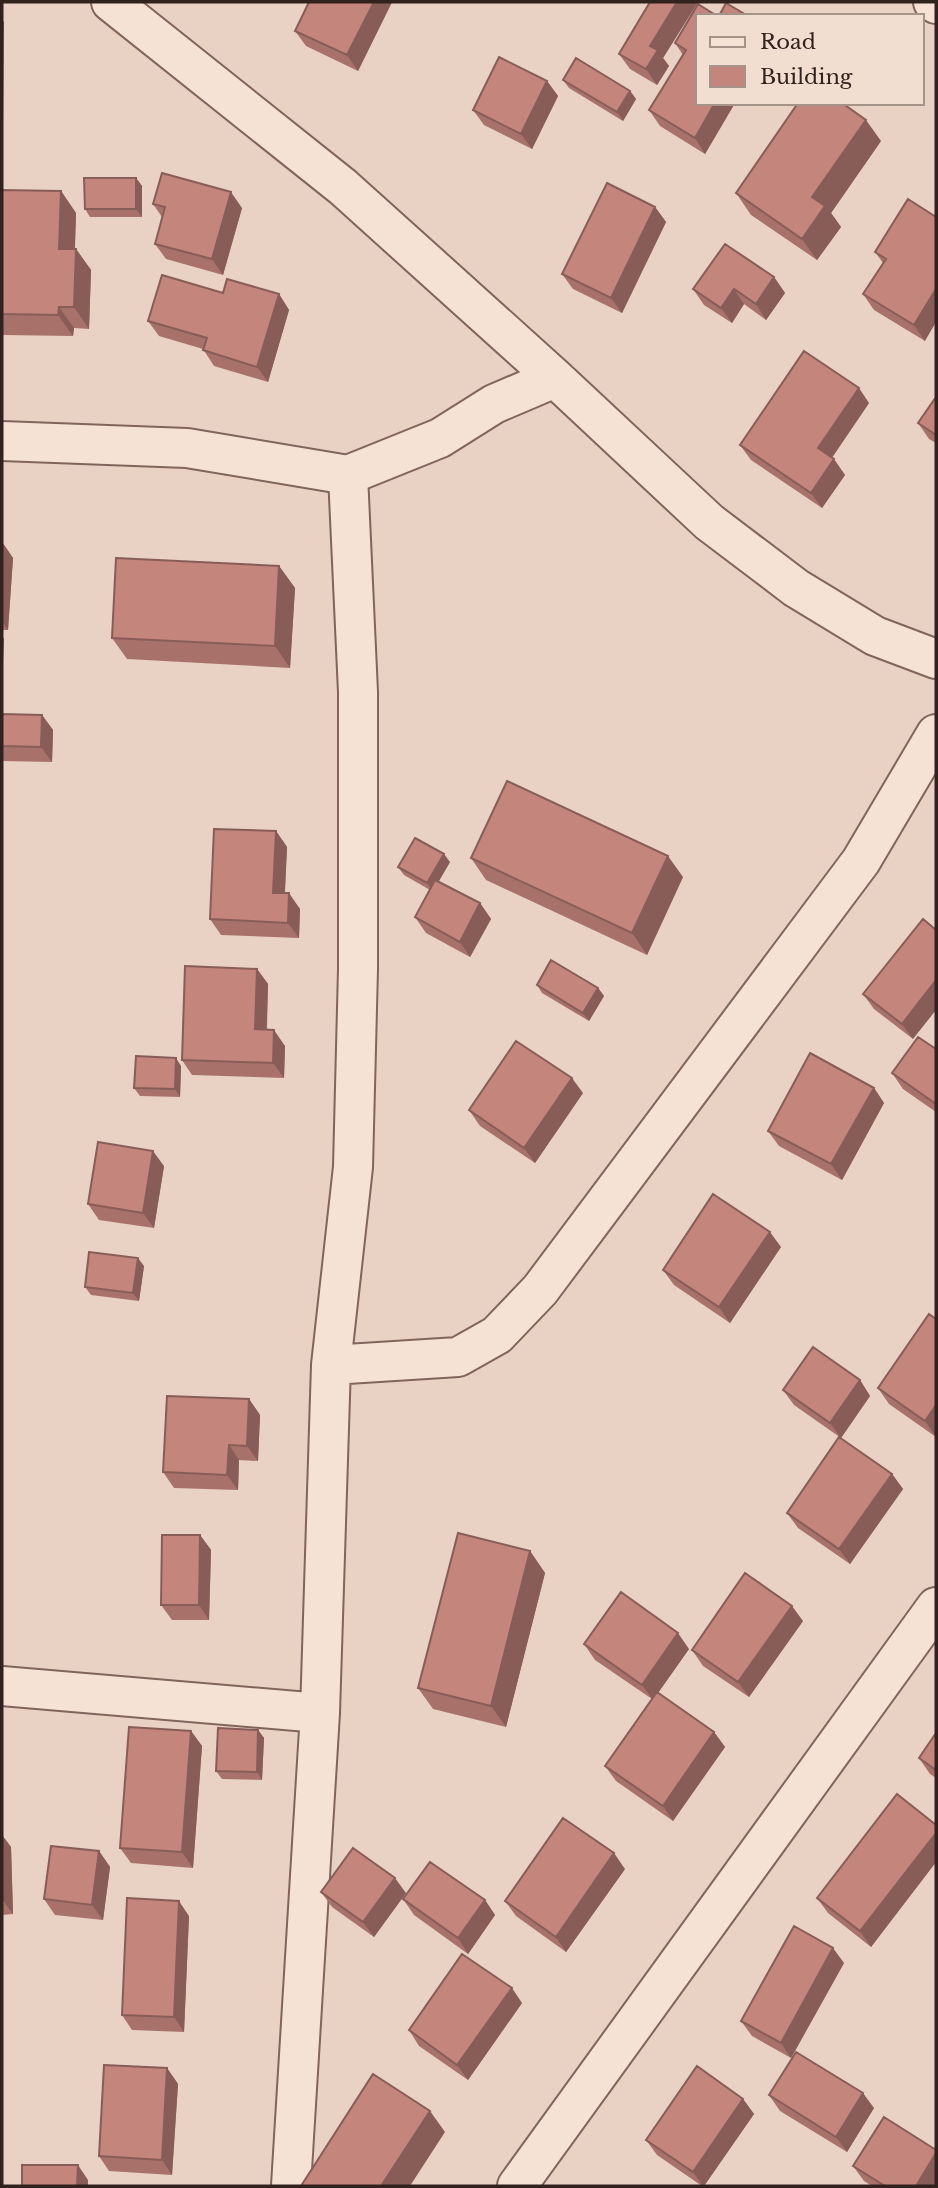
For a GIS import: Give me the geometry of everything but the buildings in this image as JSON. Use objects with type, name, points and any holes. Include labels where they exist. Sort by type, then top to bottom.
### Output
[{"type":"street","points":[[111,2],[343,187],[555,378],[709,522],[796,588],[875,636],[936,659]]},
{"type":"street","points":[[2,441],[187,449],[348,475],[440,438],[494,404],[555,378]]},
{"type":"street","points":[[291,2186],[320,1713],[331,1365],[353,1167],[358,969],[358,692],[348,475]]},
{"type":"street","points":[[331,1365],[458,1357],[498,1335],[540,1290],[861,861],[936,734]]},
{"type":"street","points":[[517,2186],[936,1607]]},
{"type":"street","points":[[2,1686],[320,1713]]}]
